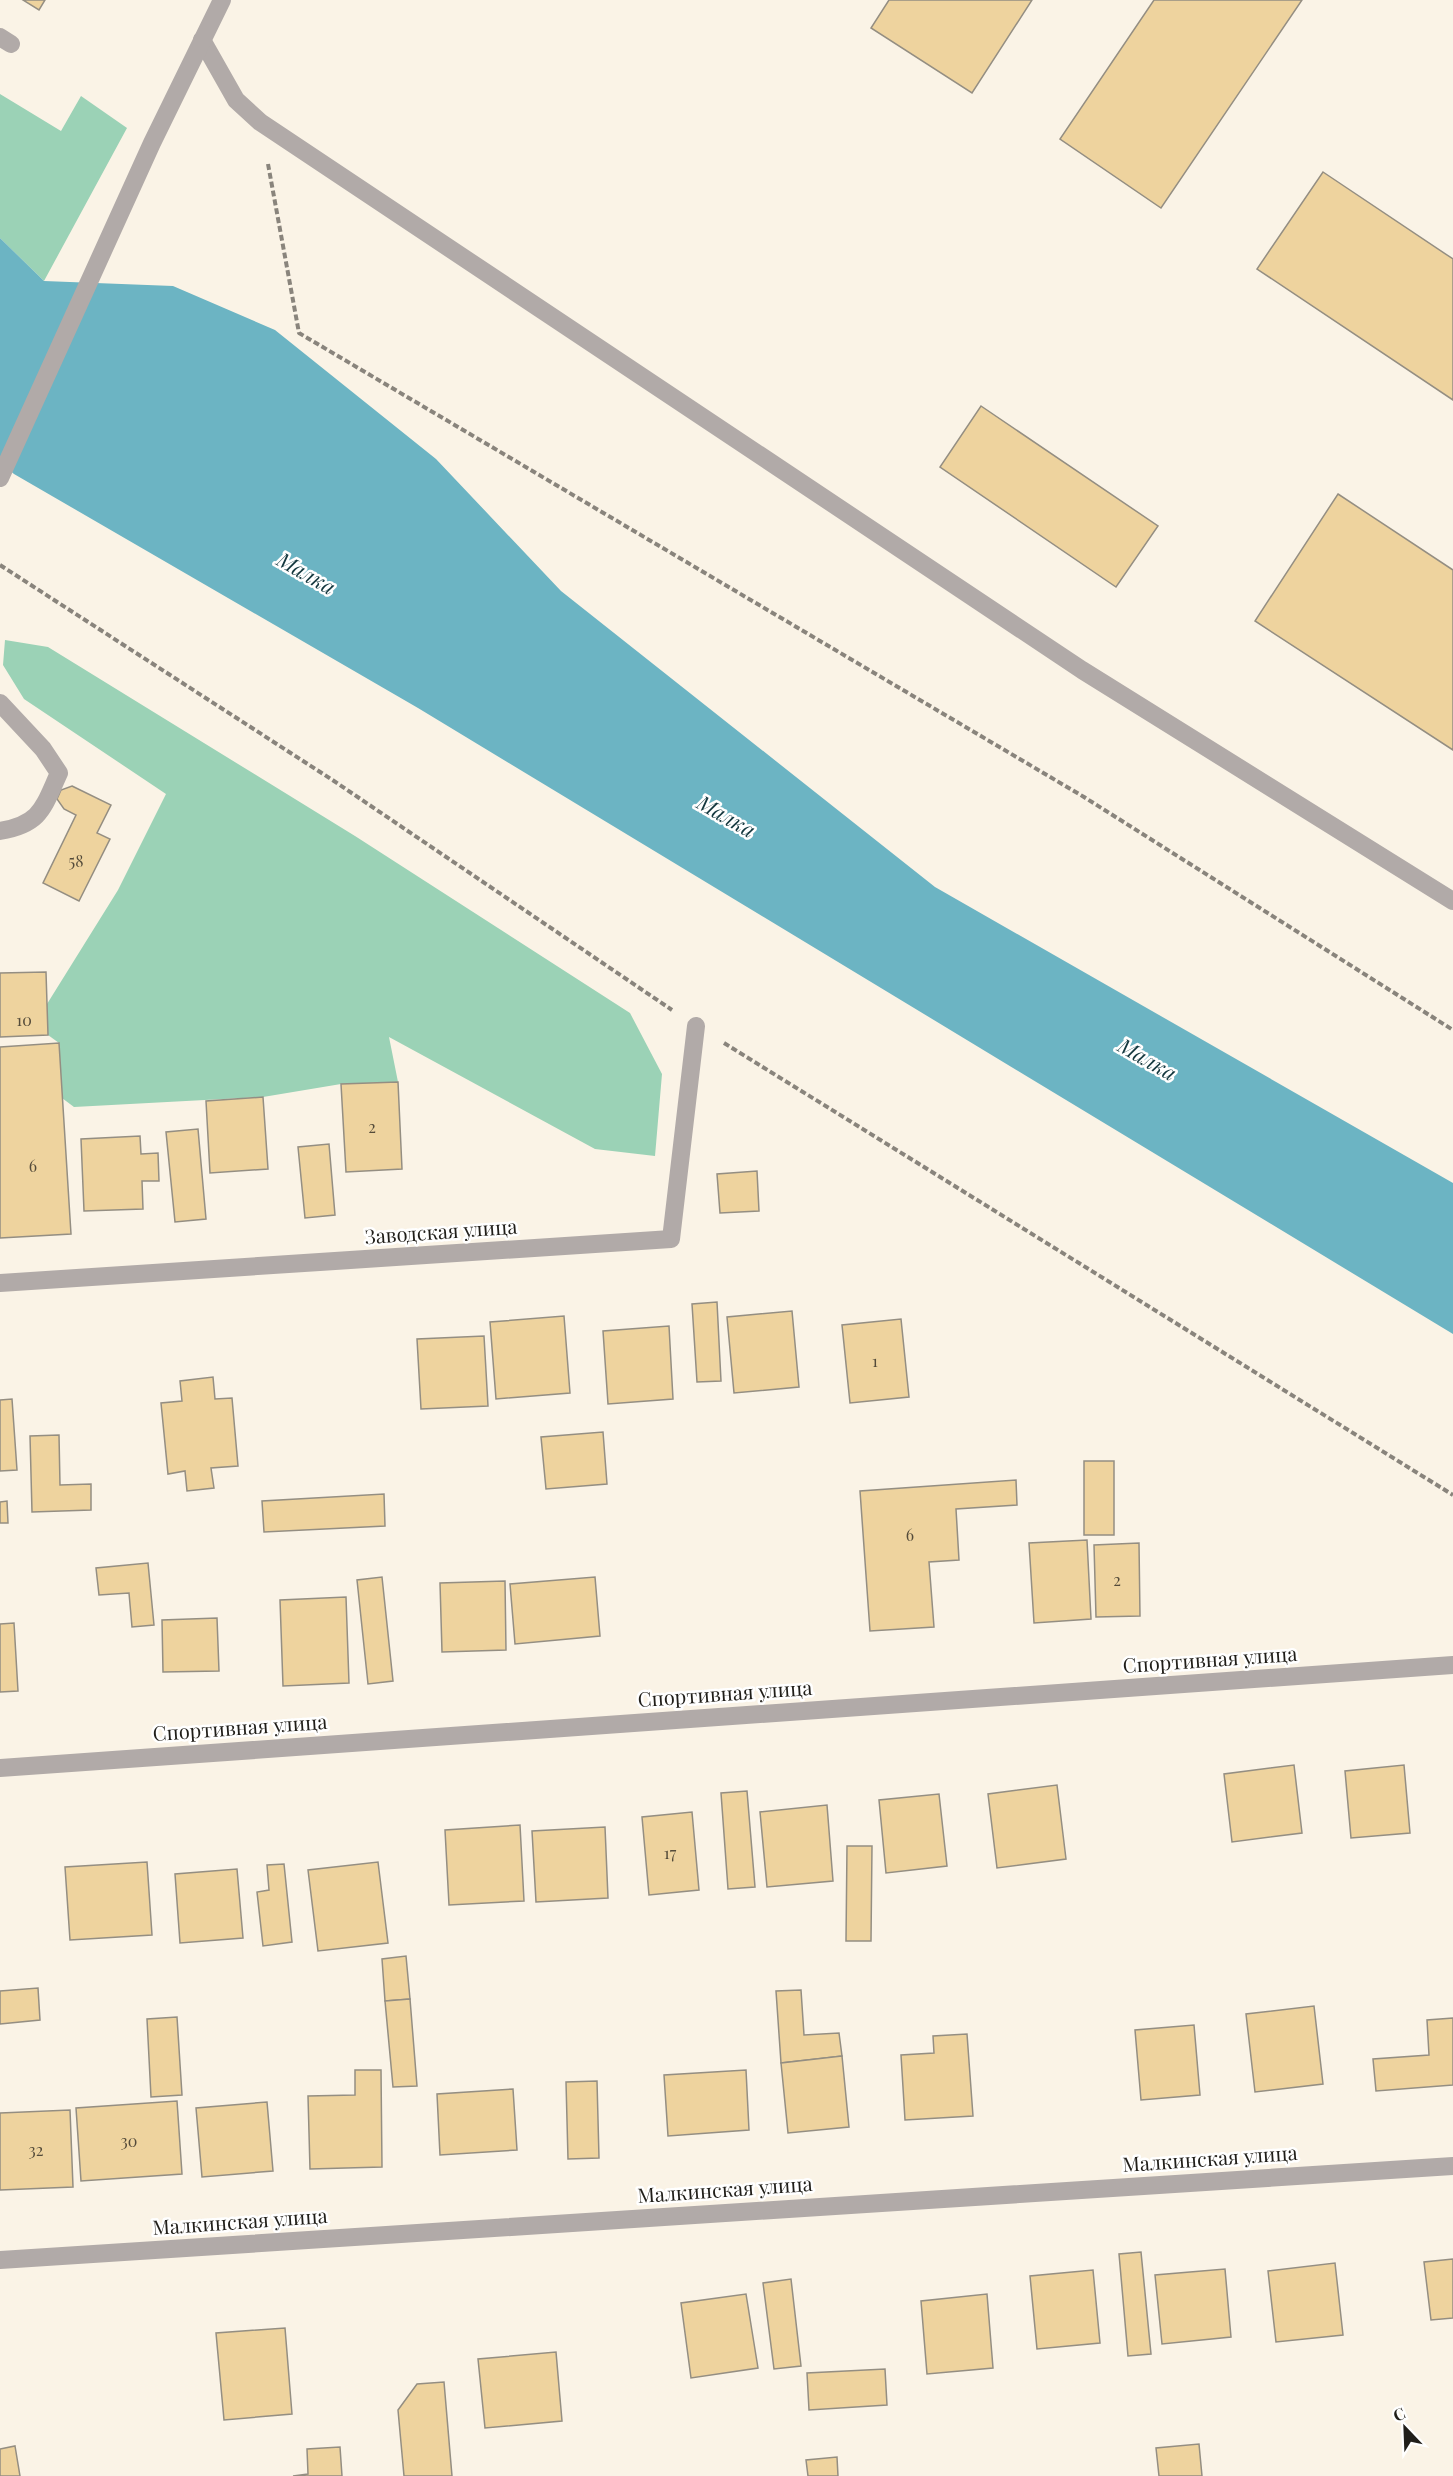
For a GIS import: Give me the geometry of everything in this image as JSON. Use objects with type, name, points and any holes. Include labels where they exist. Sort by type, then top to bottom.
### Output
[{"type":"street","points":[[0,478],[152,143],[222,0]]},
{"type":"street","points":[[202,40],[236,100],[260,122],[1082,670],[1453,901]]},
{"type":"street","points":[[0,703],[43,749],[59,773],[41,812],[20,828],[0,831]]},
{"type":"street","name":"Заводская улица","points":[[0,1283],[671,1239],[696,1026]]},
{"type":"street","name":"Спортивная улица","points":[[0,1768],[1453,1665]]},
{"type":"street","name":"Малкинская улица","points":[[0,2260],[1453,2166]]},
{"type":"path","points":[[260,122],[299,333],[1084,797],[1453,1030]]},
{"type":"green space","points":[[0,94],[61,131],[81,96],[127,128],[44,281],[0,238]]},
{"type":"green space","points":[[5,640],[48,647],[355,836],[630,1013],[662,1074],[655,1156],[595,1149],[389,1037],[398,1082],[341,1084],[263,1097],[74,1107],[62,1098],[59,1043],[48,1035],[47,1004],[118,890],[166,794],[24,699],[3,665]]},
{"type":"water","name":"Малка","points":[[0,238],[44,281],[173,286],[275,330],[436,459],[561,591],[935,887],[1453,1183],[1453,1334],[418,708],[14,474],[0,462]]},
{"type":"building","points":[[23,0],[45,0],[39,10]]},
{"type":"building","points":[[889,0],[1032,0],[972,93],[871,28]]},
{"type":"building","points":[[1154,0],[1302,0],[1161,208],[1060,139]]},
{"type":"building","points":[[1323,172],[1453,259],[1453,400],[1257,269]]},
{"type":"building","points":[[981,406],[1158,526],[1116,587],[940,467]]},
{"type":"building","points":[[1338,494],[1453,570],[1453,750],[1255,621]]},
{"type":"building","points":[[72,786],[111,805],[97,833],[110,839],[79,901],[43,883],[76,815],[64,809],[57,799],[61,790]]},
{"type":"building","points":[[46,972],[48,1035],[0,1037],[0,973]]},
{"type":"building","points":[[59,1043],[71,1234],[0,1238],[0,1047]]},
{"type":"building","points":[[398,1082],[402,1169],[346,1172],[341,1084]]},
{"type":"building","points":[[263,1097],[268,1169],[210,1173],[206,1101]]},
{"type":"building","points":[[198,1129],[206,1219],[175,1222],[166,1132]]},
{"type":"building","points":[[140,1136],[141,1154],[158,1153],[159,1181],[142,1181],[143,1209],[84,1211],[81,1139]]},
{"type":"building","points":[[329,1144],[335,1215],[305,1218],[298,1147]]},
{"type":"building","points":[[757,1171],[759,1211],[720,1213],[717,1174]]},
{"type":"building","points":[[717,1302],[721,1381],[697,1382],[692,1304]]},
{"type":"building","points":[[792,1311],[799,1387],[734,1393],[727,1317]]},
{"type":"building","points":[[564,1316],[570,1393],[496,1399],[490,1322]]},
{"type":"building","points":[[901,1319],[909,1397],[850,1403],[842,1325]]},
{"type":"building","points":[[669,1326],[673,1399],[608,1404],[603,1331]]},
{"type":"building","points":[[484,1336],[488,1406],[421,1409],[417,1339]]},
{"type":"building","points":[[213,1377],[215,1399],[232,1398],[238,1466],[211,1468],[214,1488],[187,1491],[185,1471],[168,1474],[161,1403],[182,1401],[180,1381]]},
{"type":"building","points":[[12,1399],[17,1470],[0,1471],[0,1400]]},
{"type":"building","points":[[603,1432],[607,1484],[546,1489],[541,1437]]},
{"type":"building","points":[[59,1435],[60,1485],[91,1484],[91,1510],[32,1512],[30,1436]]},
{"type":"building","points":[[1084,1461],[1114,1461],[1114,1535],[1084,1535]]},
{"type":"building","points":[[1016,1480],[1017,1505],[956,1509],[959,1560],[929,1562],[934,1627],[870,1631],[860,1491]]},
{"type":"building","points":[[384,1494],[385,1526],[264,1532],[262,1501]]},
{"type":"building","points":[[7,1501],[8,1523],[0,1523],[0,1502]]},
{"type":"building","points":[[1087,1540],[1091,1619],[1034,1623],[1029,1543]]},
{"type":"building","points":[[1139,1543],[1140,1616],[1096,1617],[1094,1545]]},
{"type":"building","points":[[148,1563],[154,1625],[132,1627],[129,1593],[99,1595],[96,1568]]},
{"type":"building","points":[[382,1577],[393,1681],[368,1684],[357,1580]]},
{"type":"building","points":[[595,1577],[600,1636],[515,1644],[510,1584]]},
{"type":"building","points":[[505,1581],[506,1650],[442,1652],[440,1583]]},
{"type":"building","points":[[346,1597],[349,1683],[283,1686],[280,1600]]},
{"type":"building","points":[[217,1618],[219,1671],[163,1672],[162,1620]]},
{"type":"building","points":[[14,1623],[18,1691],[0,1692],[0,1624]]},
{"type":"building","points":[[1294,1765],[1302,1833],[1232,1842],[1224,1774]]},
{"type":"building","points":[[1404,1765],[1410,1833],[1351,1838],[1345,1771]]},
{"type":"building","points":[[1057,1785],[1066,1859],[997,1868],[988,1794]]},
{"type":"building","points":[[747,1791],[755,1887],[728,1889],[721,1793]]},
{"type":"building","points":[[939,1794],[947,1866],[886,1873],[879,1800]]},
{"type":"building","points":[[827,1805],[833,1881],[767,1887],[760,1812]]},
{"type":"building","points":[[692,1812],[699,1890],[649,1895],[642,1817]]},
{"type":"building","points":[[520,1825],[524,1901],[449,1905],[445,1830]]},
{"type":"building","points":[[605,1827],[608,1898],[536,1902],[532,1831]]},
{"type":"building","points":[[847,1846],[872,1846],[871,1941],[846,1941]]},
{"type":"building","points":[[147,1862],[152,1935],[70,1940],[65,1867]]},
{"type":"building","points":[[378,1862],[388,1943],[318,1951],[308,1870]]},
{"type":"building","points":[[284,1864],[292,1942],[263,1946],[257,1892],[269,1890],[267,1865]]},
{"type":"building","points":[[237,1869],[243,1938],[180,1943],[175,1874]]},
{"type":"building","points":[[406,1956],[410,1999],[385,2001],[382,1959]]},
{"type":"building","points":[[38,1988],[40,2020],[0,2024],[0,1991]]},
{"type":"building","points":[[801,1990],[804,2035],[839,2033],[842,2056],[781,2063],[776,1991]]},
{"type":"building","points":[[410,1999],[417,2086],[393,2087],[385,2001]]},
{"type":"building","points":[[1314,2006],[1323,2084],[1255,2092],[1246,2014]]},
{"type":"building","points":[[177,2017],[182,2095],[151,2097],[147,2019]]},
{"type":"building","points":[[1453,2018],[1453,2085],[1376,2091],[1373,2059],[1429,2055],[1427,2020]]},
{"type":"building","points":[[1194,2025],[1200,2095],[1141,2100],[1135,2030]]},
{"type":"building","points":[[967,2034],[973,2116],[905,2120],[901,2055],[934,2053],[933,2036]]},
{"type":"building","points":[[842,2056],[849,2127],[788,2133],[781,2063]]},
{"type":"building","points":[[355,2070],[381,2070],[382,2167],[310,2169],[308,2096],[355,2095]]},
{"type":"building","points":[[746,2070],[749,2130],[668,2136],[664,2075]]},
{"type":"building","points":[[597,2081],[599,2158],[568,2159],[566,2082]]},
{"type":"building","points":[[513,2089],[517,2150],[440,2155],[437,2094]]},
{"type":"building","points":[[177,2101],[182,2174],[81,2181],[76,2108]]},
{"type":"building","points":[[267,2102],[273,2171],[202,2177],[196,2108]]},
{"type":"building","points":[[70,2110],[73,2187],[0,2190],[0,2113]]},
{"type":"building","points":[[1141,2252],[1151,2354],[1128,2356],[1119,2254]]},
{"type":"building","points":[[1453,2259],[1453,2318],[1431,2320],[1424,2262]]},
{"type":"building","points":[[1335,2263],[1343,2335],[1276,2342],[1268,2271]]},
{"type":"building","points":[[1225,2269],[1231,2337],[1162,2344],[1155,2275]]},
{"type":"building","points":[[1093,2270],[1100,2343],[1037,2349],[1030,2276]]},
{"type":"building","points":[[791,2279],[801,2366],[774,2369],[763,2283]]},
{"type":"building","points":[[746,2294],[758,2368],[691,2378],[681,2303]]},
{"type":"building","points":[[987,2294],[993,2368],[927,2374],[921,2301]]},
{"type":"building","points":[[285,2328],[292,2414],[224,2420],[216,2333]]},
{"type":"building","points":[[556,2352],[562,2421],[485,2428],[478,2359]]},
{"type":"building","points":[[885,2369],[887,2405],[809,2410],[807,2373]]},
{"type":"building","points":[[444,2382],[452,2476],[404,2476],[398,2410],[417,2384]]},
{"type":"building","points":[[1199,2444],[1202,2476],[1159,2476],[1156,2448]]},
{"type":"building","points":[[15,2446],[20,2476],[0,2476],[0,2449]]},
{"type":"building","points":[[340,2447],[342,2476],[293,2476],[308,2474],[307,2449]]},
{"type":"building","points":[[837,2457],[838,2476],[808,2476],[806,2460]]}]
